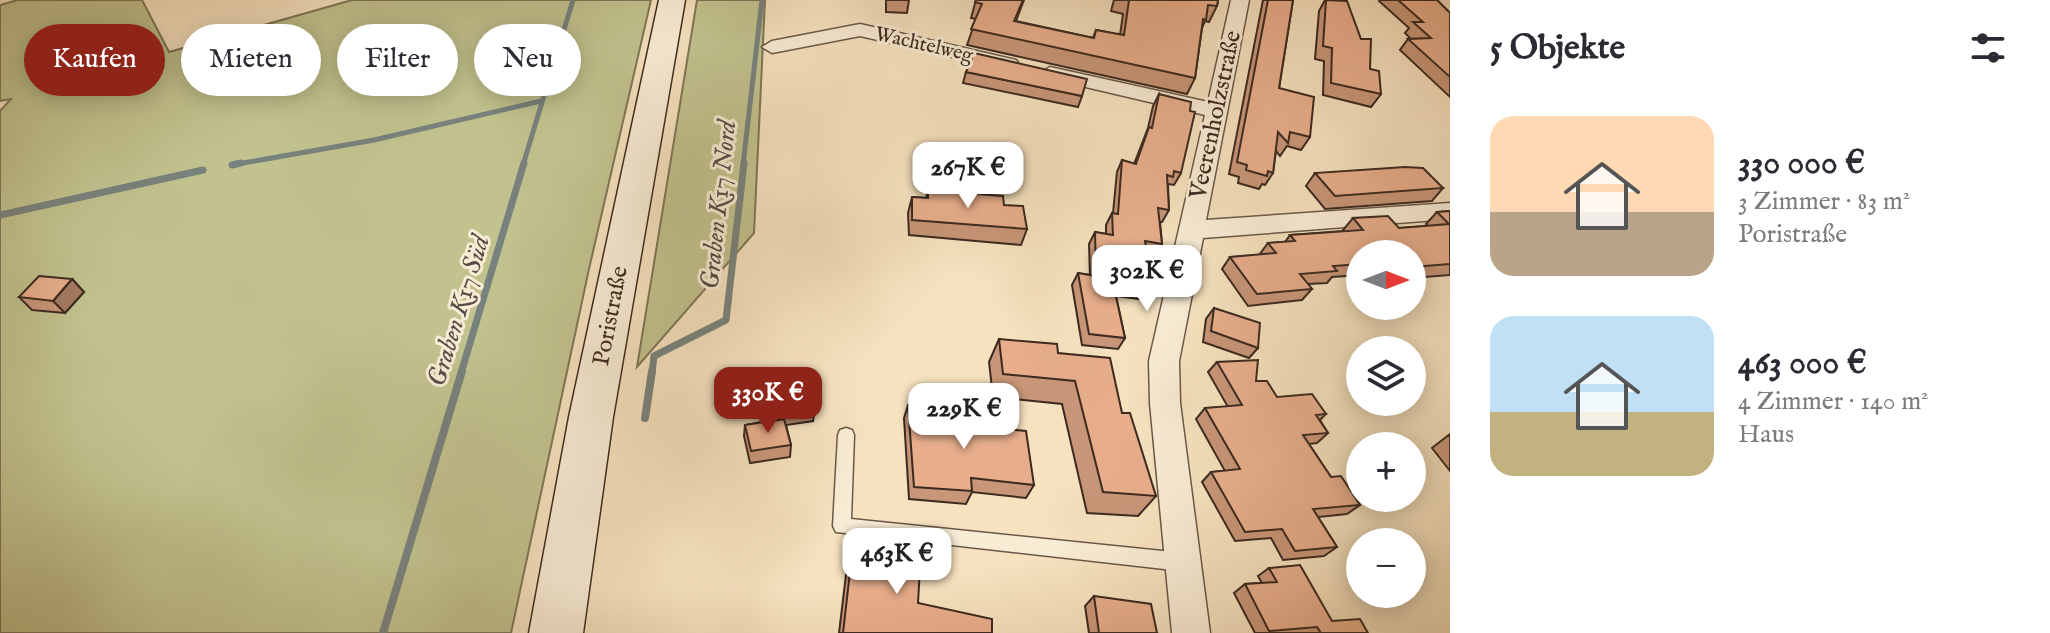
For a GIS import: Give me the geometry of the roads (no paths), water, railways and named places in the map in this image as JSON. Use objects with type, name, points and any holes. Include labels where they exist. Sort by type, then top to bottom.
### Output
[{"type":"main road","name":"Poristraße","points":[[556,633],[591,417],[672,0]]},
{"type":"street","name":"Veerenholzstraße","points":[[1191,633],[1165,403],[1164,361],[1240,0]]},
{"type":"street","name":"Wachtelweg","points":[[772,47],[860,30],[1217,111]]},
{"type":"street","points":[[1191,230],[1450,211]]},
{"type":"lane","points":[[846,435],[842,526],[1183,562]]},
{"type":"waterway","name":"Graben K17 Süd","points":[[523,165],[573,0]]},
{"type":"waterway","name":"Graben K17 Nord","points":[[743,165],[762,0]]},
{"type":"waterway","points":[[241,163],[232,165],[374,140],[541,101]]},
{"type":"waterway","name":"Graben K17 Süd","points":[[461,373],[524,163]]},
{"type":"waterway","name":"Graben K17 Nord","points":[[652,373],[654,356],[726,320],[744,163]]},
{"type":"waterway","points":[[0,215],[203,170]]},
{"type":"waterway","name":"Graben K17 Süd","points":[[383,633],[462,371]]},
{"type":"waterway","name":"Graben K17 Nord","points":[[645,418],[652,371]]}]
